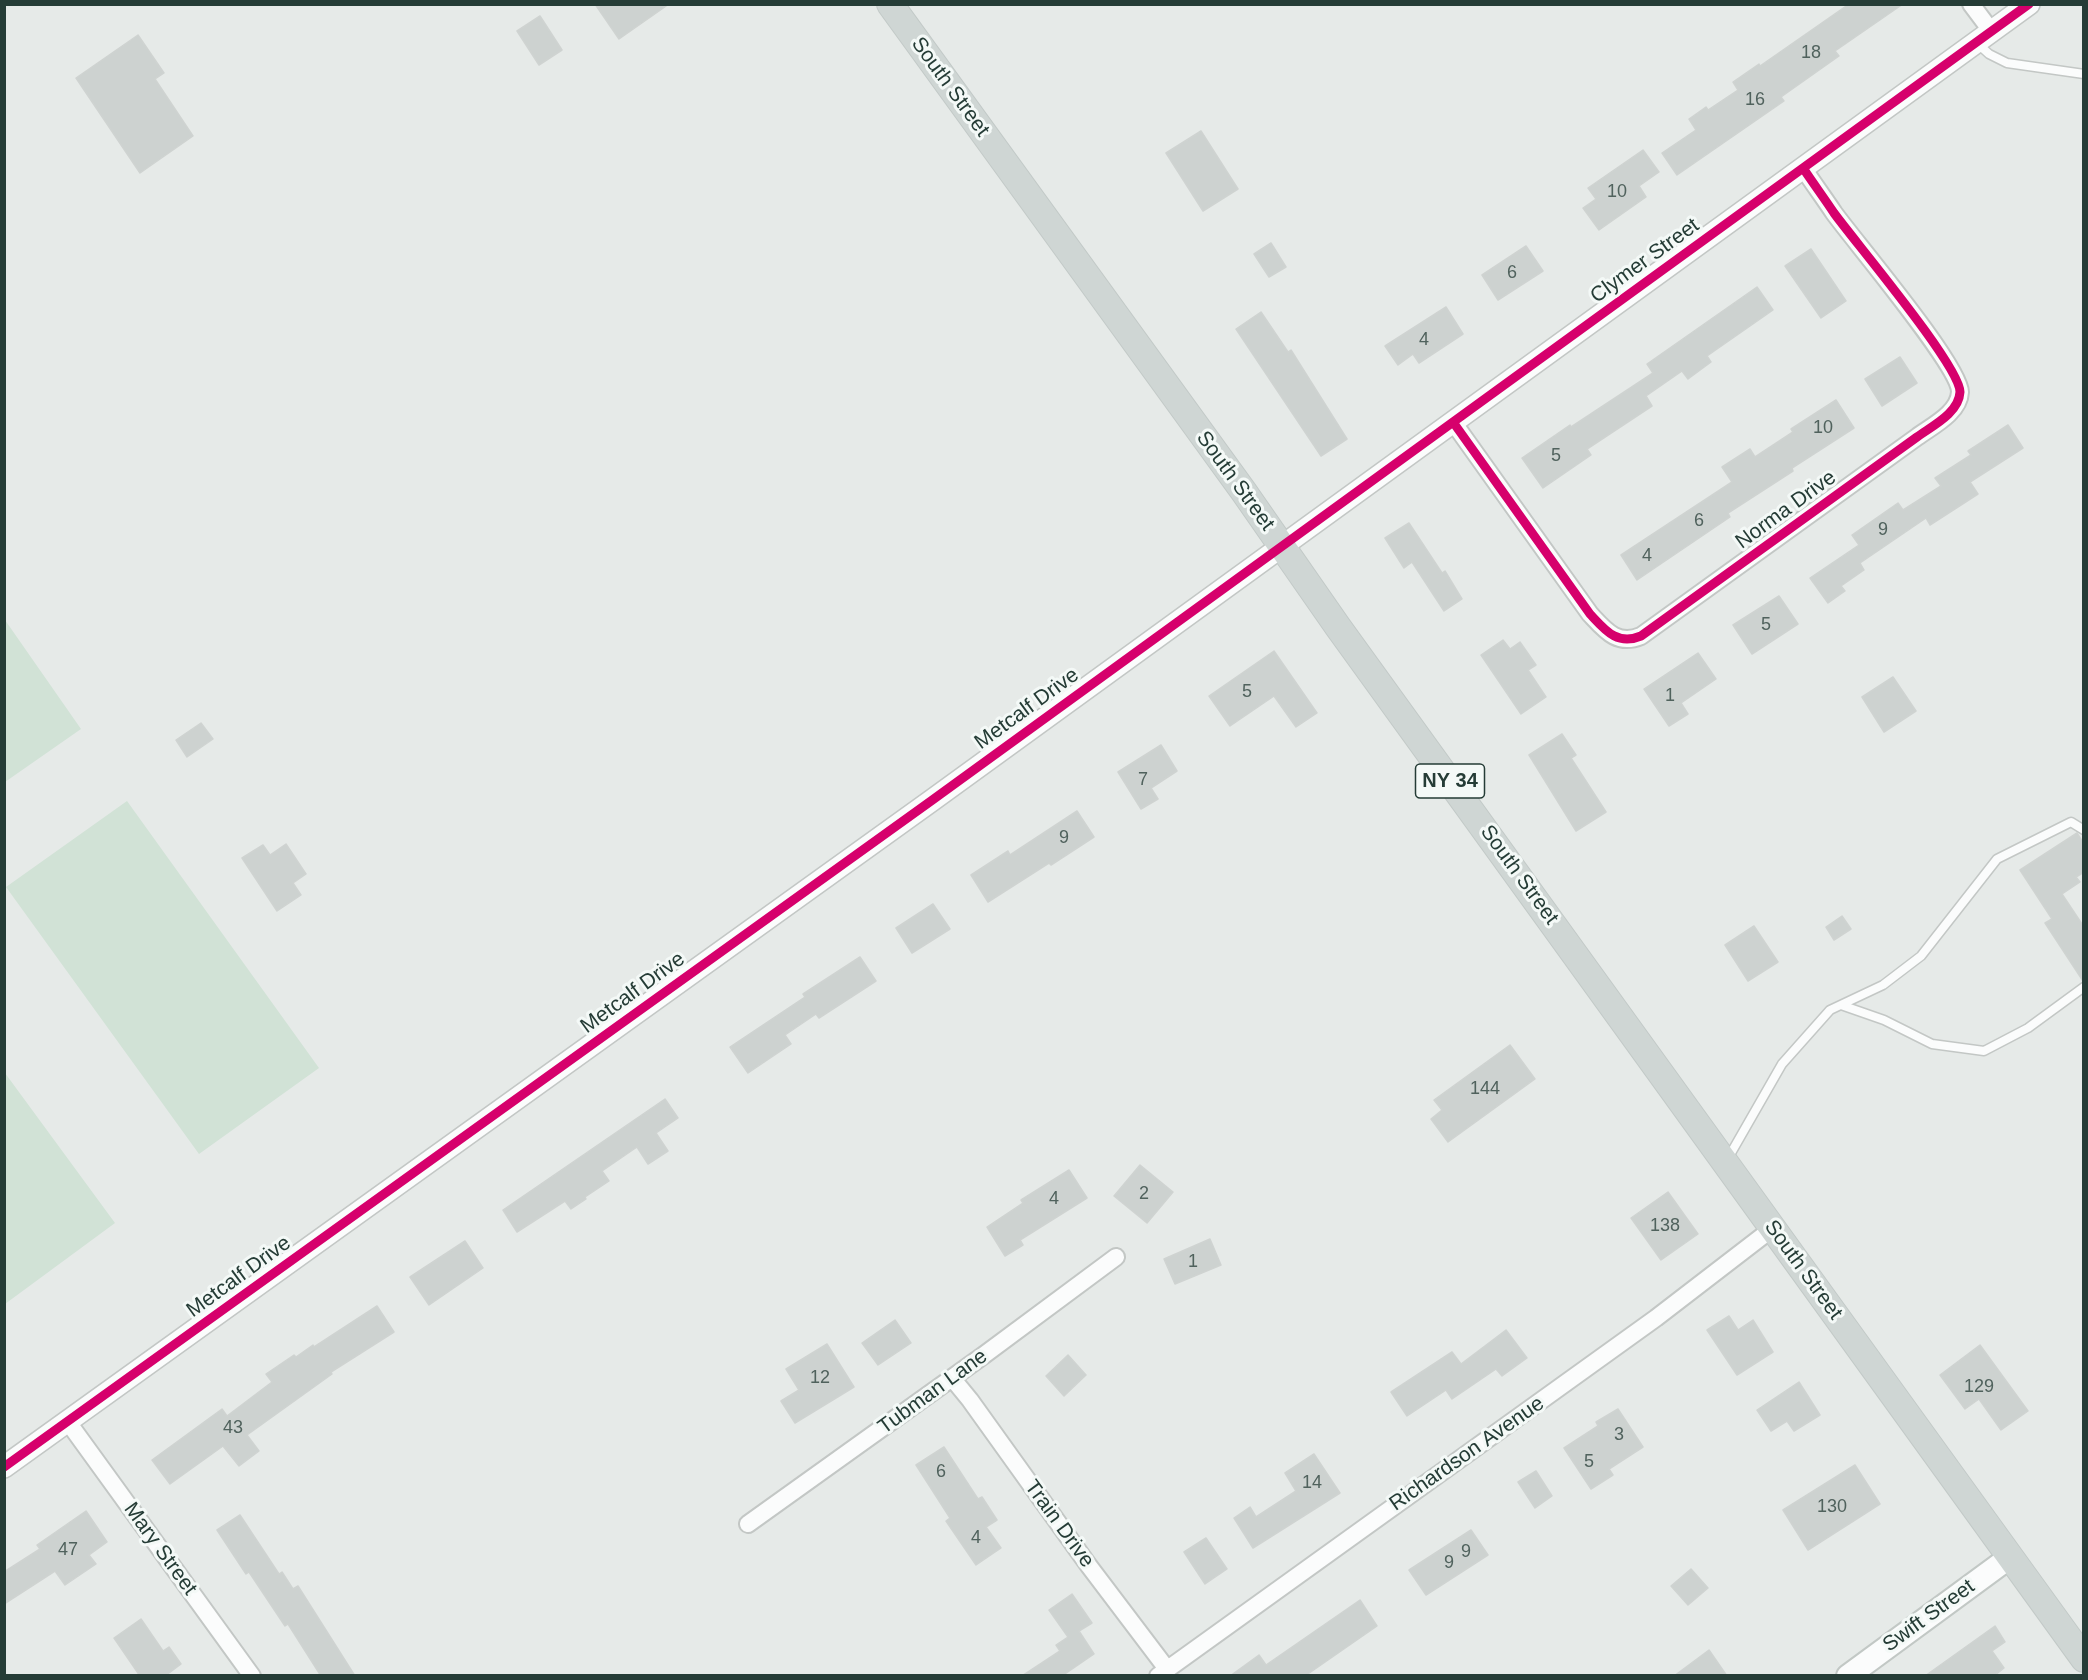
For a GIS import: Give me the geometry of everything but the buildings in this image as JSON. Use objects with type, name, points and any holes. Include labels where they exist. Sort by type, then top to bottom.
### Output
[{"type":"main road","name":"South Street","points":[[890,4],[2084,1659]]},
{"type":"main road","name":"Swift Street","points":[[1848,1676],[2010,1557]]},
{"type":"street","points":[[1971,4],[1984,38]]},
{"type":"street","name":"Clymer Street","points":[[1281,546],[2030,4]]},
{"type":"street","name":"Norma Drive","points":[[1453,422],[1590,614],[1613,637],[1627,640],[1641,636],[1917,437],[1956,406],[1960,392],[1956,379],[1940,352],[1834,213],[1803,168]]},
{"type":"street","name":"Metcalf Drive","points":[[4,1467],[1281,546]]},
{"type":"street","name":"Richardson Avenue","points":[[1163,1672],[1656,1318],[1773,1228]]},
{"type":"street","name":"Tubman Lane","points":[[748,1524],[1116,1257]]},
{"type":"street","name":"Train Drive","points":[[952,1378],[1163,1672]]},
{"type":"street","name":"Mary Street","points":[[68,1422],[252,1676]]},
{"type":"lane","points":[[1984,38],[1989,54],[2007,63],[2084,74]]},
{"type":"lane","points":[[1726,1163],[1782,1064],[1830,1010],[1882,985],[1921,956],[1997,859],[2071,822],[2084,830]]},
{"type":"lane","points":[[1841,1005],[1884,1020],[1932,1044],[1984,1051],[2028,1028],[2084,987]]},
{"type":"green space","points":[[5,620],[81,729],[4,782]]},
{"type":"green space","points":[[127,801],[319,1068],[199,1154],[6,887]]},
{"type":"green space","points":[[5,1073],[115,1223],[4,1304]]},
{"type":"cycle path","points":[[4,1467],[931,801],[2029,4]]},
{"type":"cycle path","points":[[1453,422],[1590,614],[1612,635],[1625,639],[1641,636],[1937,423],[1950,413],[1958,400],[1960,392],[1955,378],[1926,332],[1834,213],[1803,168]]}]
